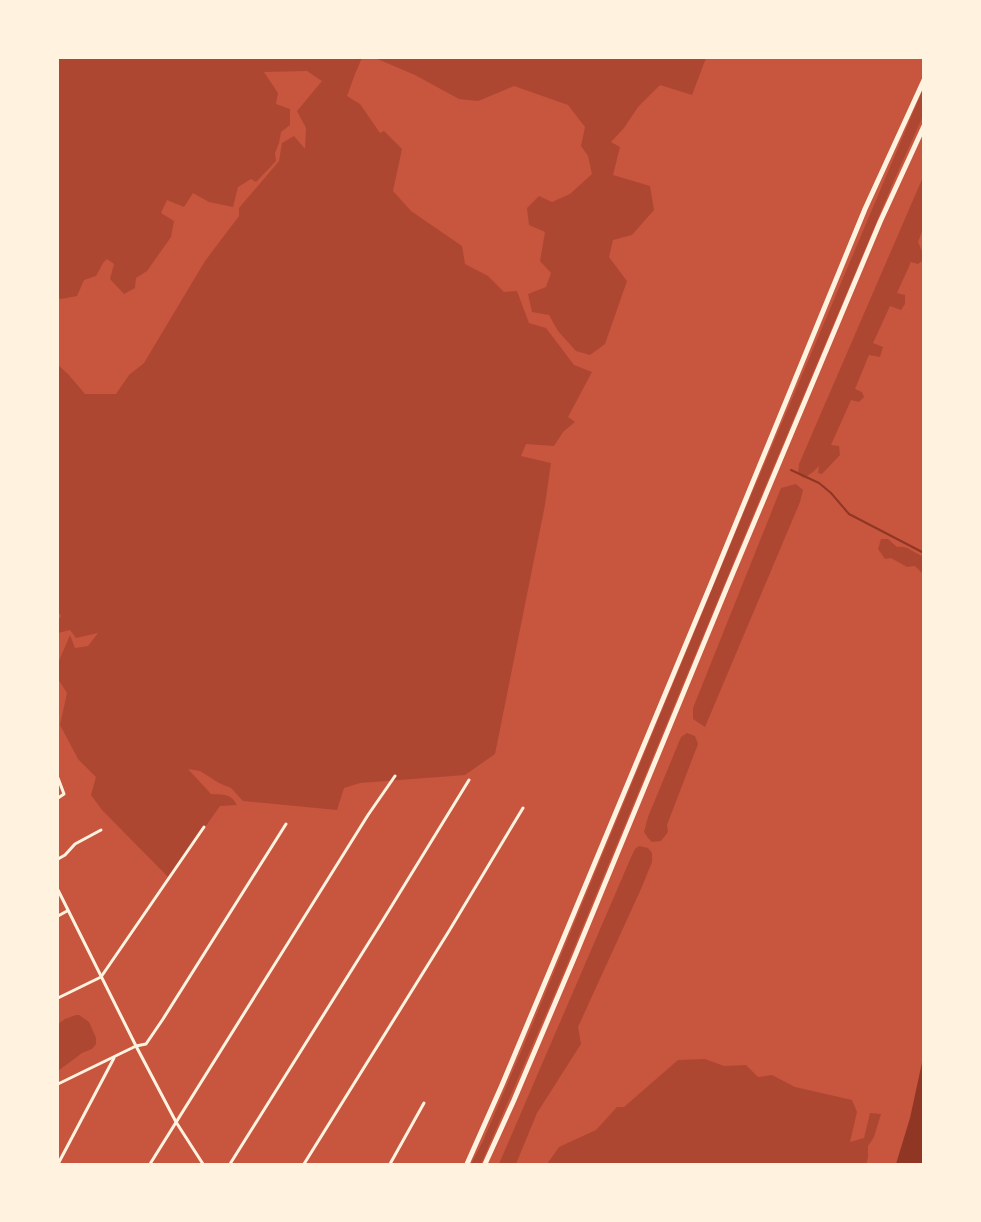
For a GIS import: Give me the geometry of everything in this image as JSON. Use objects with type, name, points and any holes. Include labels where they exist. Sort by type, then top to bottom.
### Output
[{"type":"main road","points":[[467,1164],[552,967],[865,209],[924,80]]},
{"type":"main road","points":[[485,1164],[579,946],[880,222],[924,126]]},
{"type":"street","points":[[150,1164],[368,815],[395,776]]},
{"type":"street","points":[[58,778],[64,794],[58,798]]},
{"type":"street","points":[[230,1164],[469,780]]},
{"type":"street","points":[[304,1164],[523,808]]},
{"type":"street","points":[[58,1084],[136,1046],[146,1044],[286,824]]},
{"type":"street","points":[[58,998],[101,977],[204,827]]},
{"type":"street","points":[[58,859],[66,855],[76,844],[101,830]]},
{"type":"street","points":[[58,890],[176,1122],[203,1164]]},
{"type":"street","points":[[58,916],[67,911]]},
{"type":"street","points":[[58,1164],[114,1057]]},
{"type":"street","points":[[390,1164],[424,1103]]},
{"type":"shaded area","points":[[58,58],[362,58],[347,96],[360,104],[380,133],[384,131],[402,149],[393,191],[411,211],[462,246],[465,264],[488,276],[504,292],[517,291],[529,323],[546,328],[574,365],[592,372],[568,417],[575,422],[563,432],[554,446],[526,444],[521,456],[551,463],[545,505],[495,754],[465,775],[360,783],[344,788],[337,810],[243,801],[231,788],[200,771],[188,769],[211,794],[232,798],[237,805],[220,806],[169,878],[102,810],[91,795],[96,777],[78,759],[60,725],[67,693],[58,679],[58,663],[70,635],[75,648],[88,646],[98,633],[76,638],[70,630],[58,633],[58,621],[61,616],[58,611],[58,365],[85,394],[116,394],[129,375],[144,363],[205,261],[239,216],[239,208],[279,161],[282,143],[294,136],[305,149],[306,128],[297,111],[322,81],[307,71],[264,72],[278,93],[276,104],[290,109],[290,125],[281,132],[275,153],[276,161],[256,182],[251,179],[238,187],[233,207],[209,202],[193,193],[184,207],[167,200],[161,213],[174,221],[171,237],[147,271],[136,278],[135,288],[124,294],[110,279],[114,264],[107,259],[96,276],[84,280],[77,296],[61,299],[58,298]]},
{"type":"shaded area","points":[[375,58],[706,58],[692,95],[660,85],[638,107],[624,128],[611,142],[620,147],[613,175],[650,186],[654,210],[632,235],[613,240],[609,257],[627,281],[605,344],[590,355],[576,351],[558,331],[549,315],[532,312],[528,294],[546,287],[551,273],[540,261],[545,232],[529,225],[527,208],[539,196],[552,202],[570,194],[592,174],[588,156],[581,146],[585,127],[568,105],[514,86],[478,101],[459,99],[415,75]]},
{"type":"shaded area","points":[[923,89],[923,116],[895,178],[741,544],[561,979],[481,1164],[471,1164],[483,1141],[526,1040],[739,524]]},
{"type":"shaded area","points":[[923,177],[923,229],[918,242],[923,253],[922,261],[918,264],[911,262],[897,293],[905,295],[905,304],[901,310],[890,306],[873,343],[883,347],[880,357],[869,355],[855,389],[862,392],[864,397],[859,402],[851,400],[831,445],[839,446],[840,455],[822,474],[818,473],[819,466],[804,478],[798,474],[799,464]]},
{"type":"shaded area","points":[[796,484],[803,490],[800,502],[705,727],[693,719],[693,708],[781,488]]},
{"type":"shaded area","points":[[881,539],[888,539],[897,547],[907,548],[923,556],[923,574],[915,566],[907,567],[891,558],[885,559],[878,549]]},
{"type":"shaded area","points":[[687,733],[695,736],[698,744],[667,825],[668,832],[661,841],[652,842],[644,832],[648,817],[681,737]]},
{"type":"shaded area","points":[[639,846],[648,848],[652,853],[652,862],[578,1027],[581,1044],[537,1113],[516,1164],[499,1164],[632,855]]},
{"type":"shaded area","points":[[76,1015],[89,1022],[96,1038],[96,1044],[92,1049],[82,1053],[58,1071],[58,1024]]},
{"type":"shaded area","points":[[923,1058],[923,1164],[896,1164],[910,1118]]},
{"type":"shaded area","points":[[705,1059],[724,1066],[746,1065],[758,1077],[772,1075],[795,1087],[852,1100],[857,1112],[850,1142],[864,1138],[870,1113],[881,1114],[874,1137],[868,1146],[866,1164],[547,1164],[559,1147],[596,1130],[617,1107],[624,1107],[678,1060]]},
{"type":"waterway","points":[[791,470],[819,483],[831,493],[849,514],[924,553]]}]
